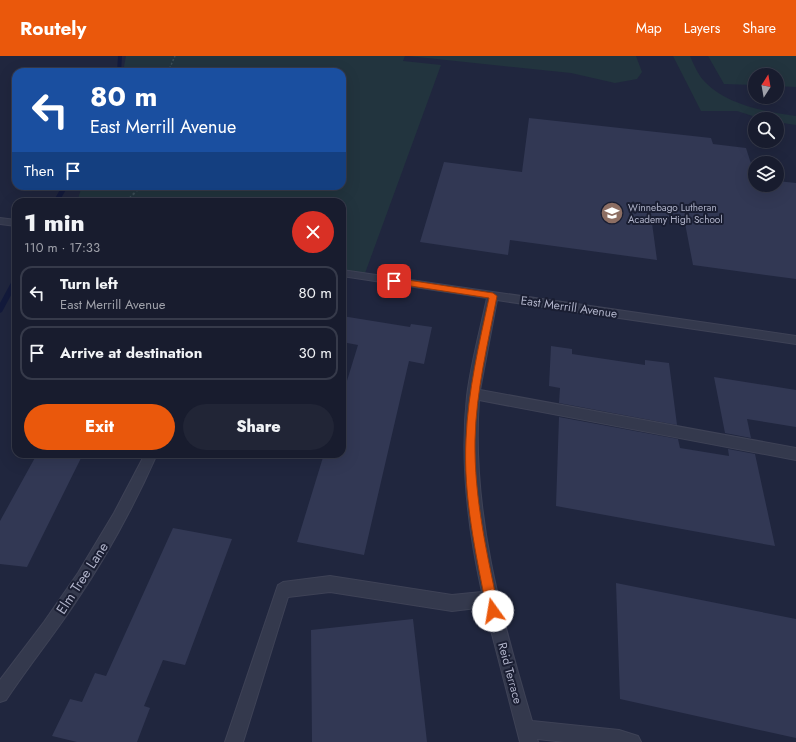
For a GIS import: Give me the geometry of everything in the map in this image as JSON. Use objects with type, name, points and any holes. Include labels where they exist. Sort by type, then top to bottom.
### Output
[{"type":"street","points":[[0,221],[12,222]]},
{"type":"street","name":"East Merrill Avenue","points":[[346,274],[796,340]]},
{"type":"street","name":"Reid Terrace","points":[[493,296],[474,394],[470,440],[472,481],[478,540],[490,599],[527,735]]},
{"type":"street","points":[[474,394],[796,454]]},
{"type":"street","name":"Elm Tree Lane","points":[[0,694],[35,648],[77,587],[120,515],[149,458]]},
{"type":"street","points":[[234,742],[283,590],[330,584],[452,603],[490,599]]},
{"type":"street","points":[[527,735],[619,739],[632,742]]},
{"type":"path","points":[[170,68],[175,56]]},
{"type":"path","points":[[130,198],[137,190]]},
{"type":"shaded area","points":[[126,56],[405,56],[403,61],[441,65],[364,276],[346,274],[346,198],[78,198],[81,190],[346,190],[346,68],[124,68]]},
{"type":"shaded area","points":[[408,56],[636,56],[642,72],[637,79],[615,83],[571,73]]},
{"type":"shaded area","points":[[673,56],[690,56],[696,70],[705,82],[724,96],[736,102],[760,110],[772,112],[748,112],[748,115],[737,111],[701,111]]},
{"type":"shaded area","points":[[708,56],[796,56],[796,87],[784,86],[784,68],[748,68],[748,85],[724,84]]},
{"type":"shaded area","points":[[784,114],[796,116],[796,125],[784,123]]},
{"type":"building","name":"Winnebago Lutheran Academy High School","points":[[529,118],[711,138],[713,144],[746,148],[749,156],[748,192],[784,192],[784,182],[796,183],[796,279],[693,265],[684,218],[652,223],[657,260],[510,240],[508,255],[420,242],[444,162],[522,172]]},
{"type":"building","points":[[346,317],[410,327],[411,324],[432,327],[424,364],[409,361],[364,555],[297,542],[323,458],[346,458],[346,384],[358,345],[346,343]]},
{"type":"building","points":[[551,346],[572,349],[572,354],[645,365],[645,360],[669,363],[677,425],[559,403],[560,388],[549,386]]},
{"type":"building","points":[[714,377],[796,390],[796,427],[747,419],[751,438],[725,433]]},
{"type":"building","points":[[559,417],[678,439],[680,448],[729,456],[728,449],[755,454],[775,546],[556,506]]},
{"type":"building","points":[[35,458],[81,458],[27,567],[0,564],[0,521]]},
{"type":"building","points":[[173,528],[232,539],[185,665],[163,660],[144,706],[150,708],[137,742],[77,742],[52,736],[70,699],[82,702],[95,673],[106,676]]},
{"type":"building","points":[[616,583],[796,619],[796,738],[620,699]]},
{"type":"building","points":[[413,619],[427,742],[312,742],[311,630]]},
{"type":"waterway","points":[[119,68],[120,56]]},
{"type":"waterway","points":[[58,198],[63,190]]},
{"type":"waterway","points":[[0,310],[12,287]]},
{"type":"place","name":"Winnebago Lutheran Academy High School","points":[[612,213]]},
{"type":"route","points":[[394,281],[493,296],[474,394],[470,440],[473,504],[476,527],[493,611]]}]
